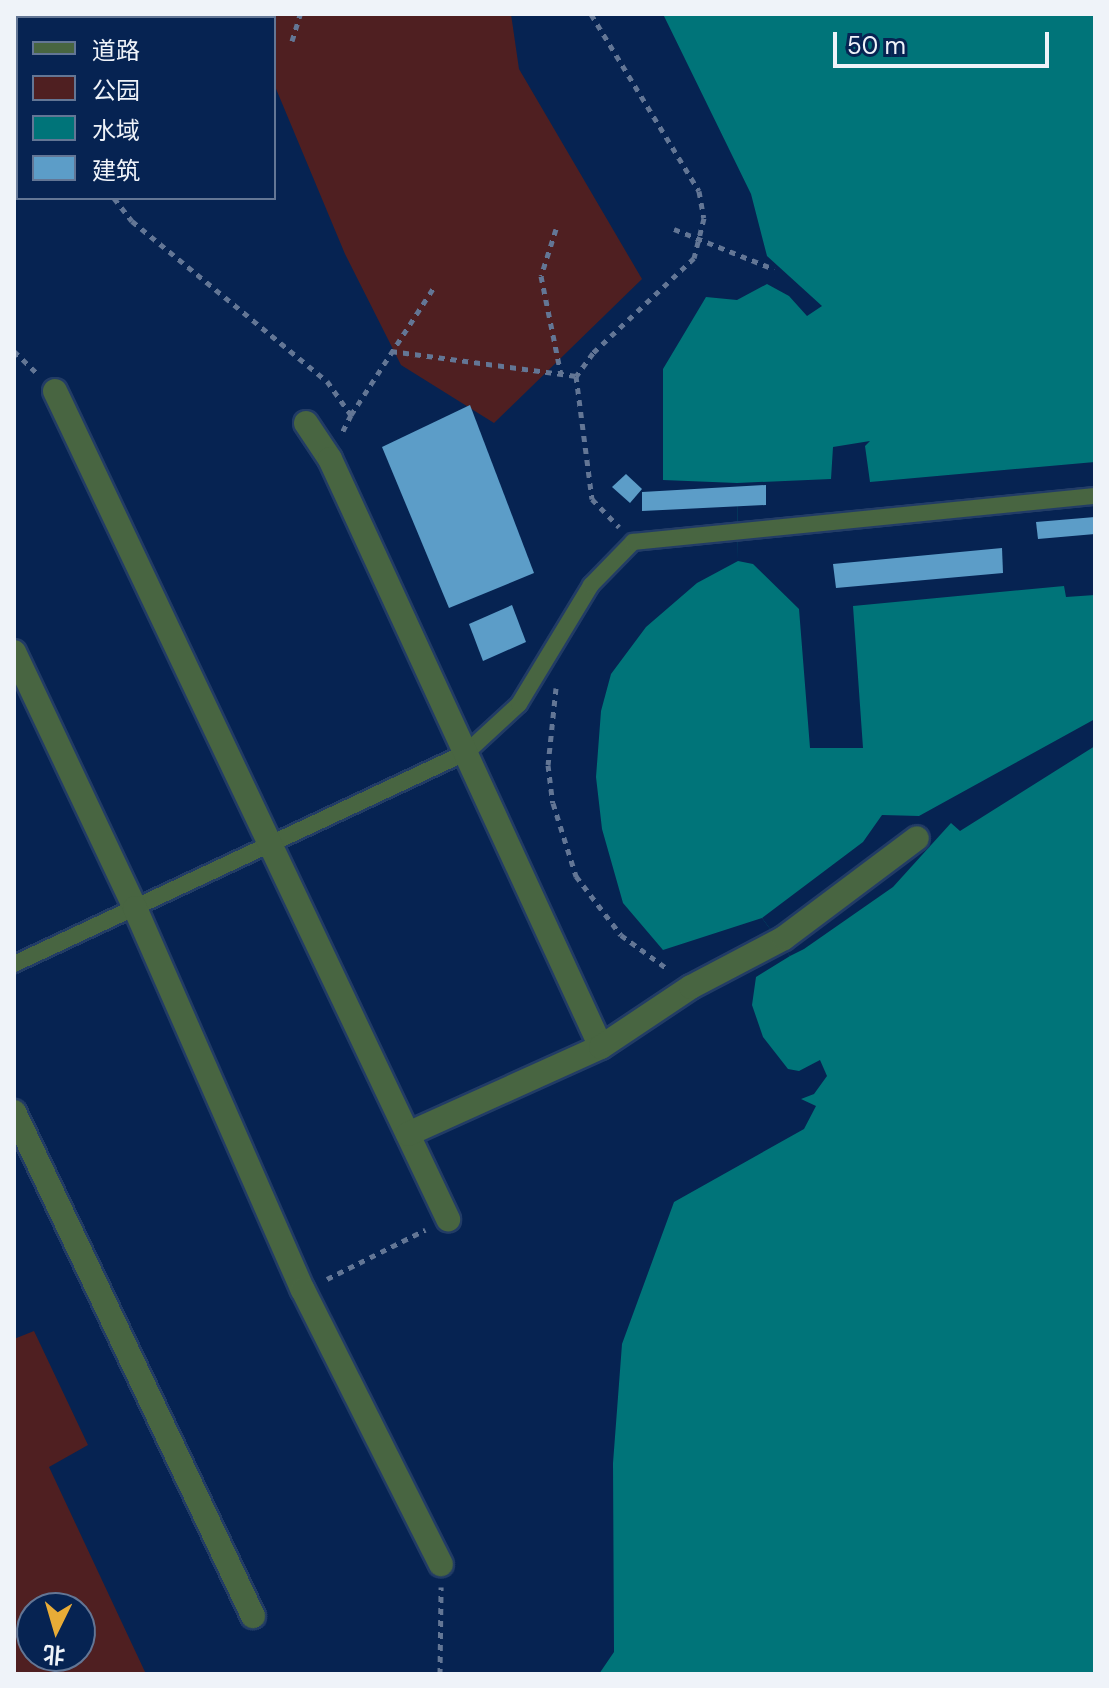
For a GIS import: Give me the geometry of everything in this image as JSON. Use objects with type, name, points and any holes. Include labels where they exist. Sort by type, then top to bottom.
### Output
[{"type":"street","points":[[55,391],[448,1219]]},
{"type":"street","points":[[306,423],[330,459],[601,1047]]},
{"type":"street","points":[[14,652],[135,908],[303,1290],[441,1564]]},
{"type":"street","points":[[408,1134],[601,1047],[691,987],[784,938],[917,838]]},
{"type":"street","points":[[14,1112],[253,1616]]},
{"type":"lane","points":[[14,964],[467,752],[519,704],[591,585],[633,542],[1095,496]]},
{"type":"path","points":[[292,41],[300,14]]},
{"type":"path","points":[[591,14],[699,191],[704,218],[694,258],[593,353],[576,376],[592,499],[633,542]]},
{"type":"path","points":[[116,200],[132,221],[327,381],[351,415]]},
{"type":"path","points":[[556,229],[541,276],[561,374]]},
{"type":"path","points":[[674,229],[701,236],[774,269]]},
{"type":"path","points":[[330,459],[351,415],[434,287]]},
{"type":"path","points":[[391,351],[576,376]]},
{"type":"path","points":[[558,676],[548,765],[553,803],[576,876],[621,935],[691,987]]},
{"type":"path","points":[[303,1290],[448,1219]]},
{"type":"path","points":[[440,1674],[441,1564]]},
{"type":"green space","points":[[14,14],[511,14],[519,69],[642,279],[494,423],[401,365],[345,254],[276,89],[276,16],[16,16],[16,59]]},
{"type":"green space","points":[[34,1331],[88,1445],[49,1467],[146,1674],[14,1674],[14,1339]]},
{"type":"water","points":[[663,14],[1095,14],[1095,1674],[599,1674],[614,1652],[613,1463],[622,1344],[674,1202],[804,1129],[816,1106],[801,1099],[814,1094],[827,1076],[820,1060],[799,1071],[788,1069],[763,1037],[752,1005],[756,977],[790,956],[762,918],[663,950],[623,903],[602,829],[596,777],[601,711],[611,674],[646,627],[697,583],[738,561],[737,483],[663,480],[663,369],[706,297],[737,300],[767,284],[789,296],[807,316],[822,306],[767,256],[751,194]]},
{"type":"pier","points":[[870,441],[865,446],[870,482],[1095,462],[1095,595],[1066,597],[1064,586],[853,606],[863,748],[810,748],[799,609],[753,564],[738,561],[737,483],[831,479],[833,447]]},
{"type":"pier","points":[[1095,719],[1095,746],[960,831],[951,823],[893,887],[804,949],[790,956],[762,918],[863,842],[882,815],[919,816]]},
{"type":"building","points":[[470,405],[534,573],[449,608],[382,447]]},
{"type":"building","points":[[626,474],[642,489],[630,503],[612,487]]},
{"type":"building","points":[[766,485],[766,505],[642,511],[642,492]]},
{"type":"building","points":[[1095,517],[1095,534],[1038,539],[1036,522]]},
{"type":"building","points":[[1002,548],[1003,573],[836,588],[833,564]]},
{"type":"building","points":[[512,605],[526,642],[483,661],[469,624]]}]
